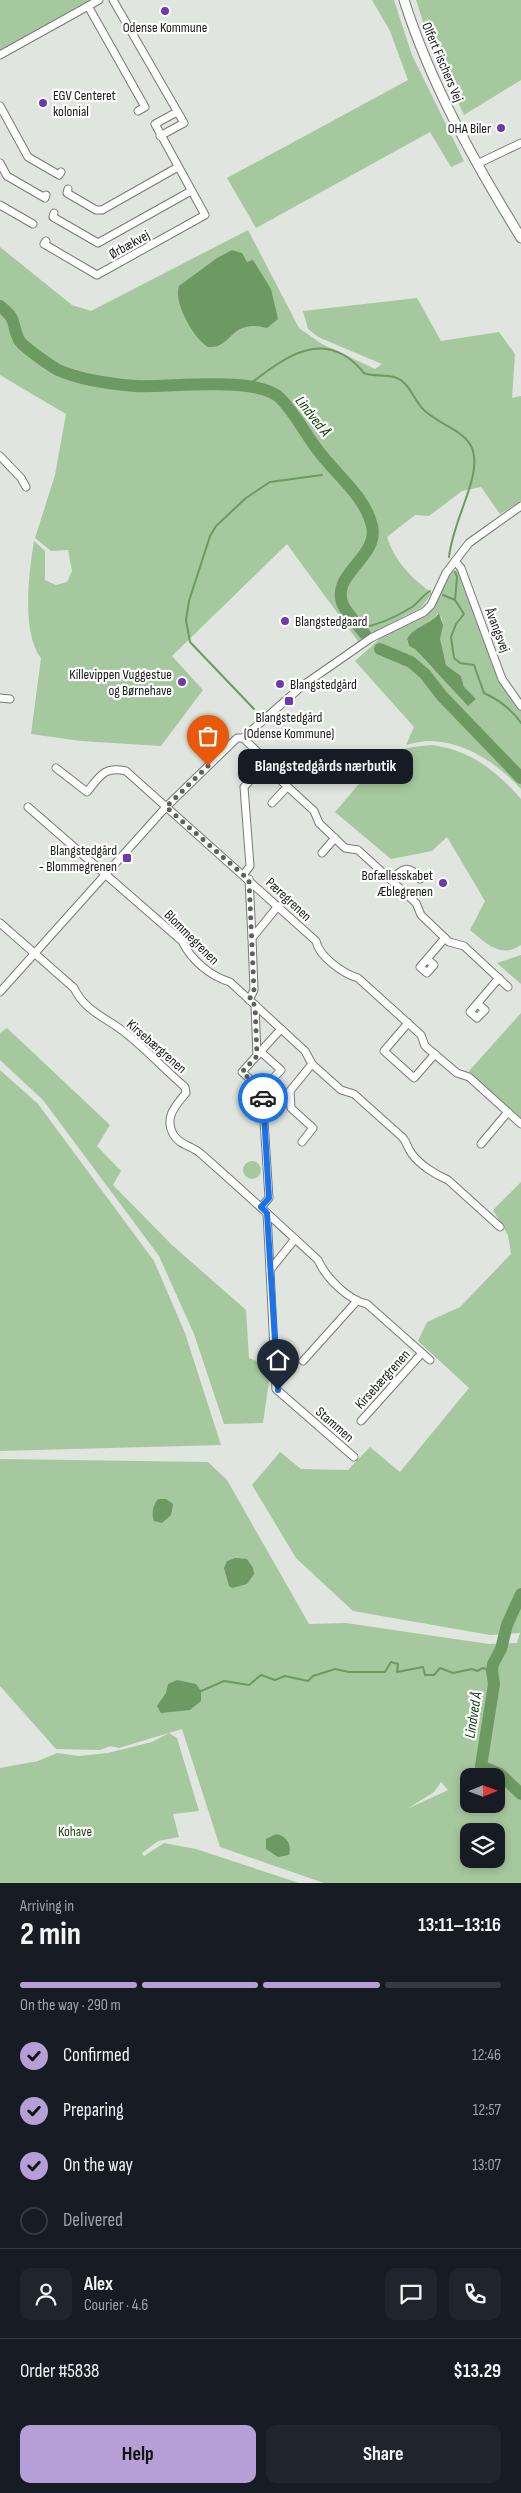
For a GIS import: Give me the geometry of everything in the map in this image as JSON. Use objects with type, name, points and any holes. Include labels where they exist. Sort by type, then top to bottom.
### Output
[{"type":"street","points":[[0,55],[99,0]]},
{"type":"street","points":[[113,0],[184,122],[160,136],[155,124],[177,112]]},
{"type":"street","name":"Olfert Fischers Vej","points":[[404,0],[426,61],[477,164],[521,238]]},
{"type":"street","points":[[88,6],[145,108],[138,111]]},
{"type":"street","points":[[0,106],[28,156],[59,175],[61,172]]},
{"type":"street","name":"Ørbækvej","points":[[46,241],[44,244],[97,275],[206,215],[160,136]]},
{"type":"street","points":[[477,164],[521,143]]},
{"type":"street","points":[[0,163],[7,176],[45,198],[46,195]]},
{"type":"street","points":[[68,190],[66,193],[96,210],[102,210],[178,167]]},
{"type":"street","name":"Ørbækvej","points":[[54,213],[52,217],[98,243],[192,191]]},
{"type":"street","points":[[0,205],[33,224]]},
{"type":"street","points":[[0,456],[21,478],[26,487]]},
{"type":"street","points":[[0,992],[166,807],[237,738],[244,738],[302,686],[371,638],[424,612],[433,601],[455,561],[474,538],[521,506]]},
{"type":"street","name":"Åvangsvej","points":[[455,561],[461,568],[502,679],[521,706]]},
{"type":"street","points":[[0,698],[10,699]]},
{"type":"street","points":[[244,738],[264,758],[264,765],[244,787],[250,866],[246,877],[252,938],[254,990],[252,1002],[259,1054],[281,1070],[262,1090]]},
{"type":"street","points":[[264,765],[314,811],[320,823],[345,848],[358,850],[416,903],[421,915],[449,942],[464,946],[508,987]]},
{"type":"street","name":"Pæregrenen","points":[[56,768],[87,792],[102,774],[109,769],[126,771],[316,941],[317,948],[347,975],[358,978],[408,1023],[421,1035],[426,1046],[457,1073],[468,1077],[520,1124]]},
{"type":"street","points":[[272,803],[287,787]]},
{"type":"street","name":"Blommegrenen","points":[[28,807],[182,941],[187,952],[216,978],[230,982],[305,1051],[312,1064],[341,1090],[354,1094],[405,1140],[411,1153],[438,1176],[448,1180],[500,1228]]},
{"type":"street","points":[[322,853],[335,838]]},
{"type":"street","points":[[391,880],[400,870],[405,868],[413,870],[420,879]]},
{"type":"street","points":[[252,938],[278,906]]},
{"type":"street","name":"Kirsebærgrenen","points":[[0,923],[74,988],[78,998],[100,1017],[122,1031],[185,1087],[186,1093],[171,1112],[174,1136],[186,1147],[198,1151],[261,1207],[318,1260],[323,1271],[356,1302],[367,1304],[430,1360]]},
{"type":"street","points":[[427,959],[445,938]]},
{"type":"street","points":[[478,1004],[499,978]]},
{"type":"street","points":[[408,1023],[384,1051],[414,1078],[435,1054]]},
{"type":"street","points":[[261,1207],[269,1198],[262,1090],[242,1072],[280,1029]]},
{"type":"street","points":[[302,1142],[313,1128],[291,1108],[290,1091],[312,1064]]},
{"type":"street","points":[[481,1144],[508,1112]]},
{"type":"street","name":"Stammen","points":[[267,1213],[276,1389],[354,1457]]},
{"type":"street","points":[[270,1270],[295,1239]]},
{"type":"street","points":[[303,1361],[356,1302]]},
{"type":"street","name":"Kirsebærgrenen","points":[[361,1421],[422,1353]]},
{"type":"green space","points":[[0,0],[93,0],[0,51]]},
{"type":"green space","points":[[372,0],[394,0],[412,55],[464,161],[451,167],[430,132],[256,228],[227,178],[408,80],[390,31]]},
{"type":"green space","points":[[416,0],[521,0],[521,80],[464,115],[429,40]]},
{"type":"green space","points":[[248,230],[299,328],[322,344],[375,369],[382,364],[318,337],[308,329],[303,311],[417,298],[441,341],[499,332],[515,354],[512,398],[521,396],[521,501],[500,514],[481,487],[462,491],[429,516],[415,515],[387,537],[399,561],[418,582],[432,593],[421,608],[391,623],[360,644],[287,544],[172,656],[203,690],[161,746],[81,741],[31,734],[41,658],[35,647],[29,618],[30,569],[34,541],[45,551],[45,580],[56,585],[67,582],[72,571],[68,550],[51,551],[35,538],[55,475],[66,414],[0,375],[0,247],[72,305],[91,311]]},
{"type":"green space","points":[[457,570],[502,680],[521,710],[521,789],[491,763],[455,745],[429,741],[406,745],[414,727],[355,661],[386,633],[425,616],[451,572]],"holes":[[[438,613],[441,616],[440,641],[446,665],[461,676],[464,687],[433,669],[416,650],[409,646],[407,640],[410,635]]]},
{"type":"green space","points":[[432,745],[459,752],[482,763],[502,779],[521,799],[521,945],[513,949],[500,950],[494,948],[470,930],[485,901],[447,837],[432,851],[391,859],[335,812],[375,767],[394,753],[408,748]]},
{"type":"green space","points":[[521,955],[521,984],[497,963]]},
{"type":"green space","points":[[521,1013],[521,1123],[469,1071]]},
{"type":"green space","points":[[7,1028],[110,1125],[97,1146],[121,1171],[113,1185],[172,1245],[246,1310],[249,1358],[271,1367],[263,1423],[224,1424],[194,1334],[159,1256],[43,1100],[0,1060],[0,1033]]},
{"type":"green space","points":[[0,1070],[38,1104],[154,1261],[185,1333],[221,1445],[0,1451]]},
{"type":"green space","points":[[248,1161],[256,1161],[261,1166],[259,1177],[248,1179],[243,1174],[243,1166]]},
{"type":"green space","points":[[521,1182],[521,1883],[324,1883],[220,1847],[182,1729],[119,1748],[110,1746],[100,1750],[56,1749],[0,1686],[0,1459],[208,1462],[227,1480],[309,1624],[346,1623],[489,1644],[517,1643],[520,1633],[490,1635],[353,1611],[296,1558],[252,1485],[280,1452],[301,1469],[348,1470],[370,1447],[400,1472],[469,1388],[418,1341],[427,1322],[460,1307],[511,1254],[508,1235],[493,1210]],"holes":[[[441,1782],[448,1790],[407,1809],[434,1792]]]},
{"type":"green space","name":"Kohave","points":[[169,1733],[177,1738],[199,1811],[173,1814],[179,1837],[158,1841],[142,1853],[144,1856],[164,1843],[196,1849],[299,1883],[0,1883],[0,1768],[38,1761],[57,1753],[79,1756],[108,1753],[152,1742]]},
{"type":"shaded area","points":[[232,250],[242,253],[247,262],[253,260],[271,289],[278,319],[267,328],[245,327],[238,330],[222,343],[208,347],[196,336],[186,319],[179,301],[179,286],[217,258]]},
{"type":"shaded area","points":[[439,613],[443,625],[440,639],[446,665],[461,676],[464,687],[476,699],[468,706],[416,650],[409,646],[407,639],[410,635]]},
{"type":"shaded area","points":[[158,1499],[166,1499],[173,1504],[171,1515],[162,1523],[154,1521],[153,1518],[153,1510]]},
{"type":"shaded area","points":[[235,1558],[247,1559],[253,1568],[254,1574],[247,1584],[232,1588],[229,1586],[224,1568],[227,1561]]},
{"type":"shaded area","points":[[177,1680],[196,1684],[201,1691],[201,1701],[190,1710],[161,1713],[157,1706],[166,1693],[168,1684]]},
{"type":"shaded area","points":[[276,1834],[288,1841],[289,1855],[278,1857],[266,1849],[266,1839]]},
{"type":"waterway","name":"Lindved Å","points":[[0,306],[10,315],[19,340],[31,352],[58,370],[76,376],[96,381],[135,386],[211,384],[252,387],[268,391],[280,398],[320,453],[357,496],[369,516],[372,526],[369,548],[347,576],[342,585],[341,596],[344,607],[365,634]]},
{"type":"waterway","points":[[246,387],[275,365],[290,357],[320,348],[335,351],[349,359],[364,373],[400,379],[408,387],[421,407],[462,436],[469,443],[473,452],[472,479],[453,537],[449,557]]},
{"type":"waterway","points":[[254,709],[190,642],[186,620],[189,601],[210,536],[216,526],[246,498],[270,482],[322,475]]},
{"type":"waterway","points":[[455,572],[457,577],[455,600]]},
{"type":"waterway","name":"Lindved Å","points":[[360,628],[381,623],[400,614],[412,607],[430,591]]},
{"type":"waterway","name":"Lindved Å","points":[[443,595],[455,600],[464,614],[456,624],[451,637],[454,658],[460,663],[474,665],[484,693],[504,705],[521,723]]},
{"type":"waterway","points":[[380,649],[411,662],[425,674],[442,696],[521,778]]},
{"type":"waterway","name":"Lindved Å","points":[[521,1594],[507,1625],[501,1649],[493,1664],[494,1684],[481,1766],[500,1774],[521,1794]]},
{"type":"waterway","points":[[201,1691],[224,1681],[249,1685],[261,1675],[275,1680],[285,1676],[308,1681],[313,1676],[335,1669],[349,1672],[385,1672],[391,1662],[398,1664],[397,1672],[423,1667],[425,1675],[434,1675],[440,1668],[453,1673],[472,1669],[477,1671],[483,1668],[492,1671]]},
{"type":"way so far","points":[[208,766],[166,807],[249,880],[254,990],[249,1000],[255,1005],[257,1056],[242,1072],[262,1090],[263,1098]]},
{"type":"place","name":"Odense Kommune","points":[[165,11]]},
{"type":"place","name":"EGV Centeret kolonial","points":[[43,103]]},
{"type":"place","name":"OHA Biler","points":[[501,128]]},
{"type":"place","name":"Blangstedgaard","points":[[285,621]]},
{"type":"place","name":"Killevippen Vuggestue og Børnehave","points":[[182,682]]},
{"type":"place","name":"Blangstedgård","points":[[280,684]]},
{"type":"place","name":"Blangstedgård (Odense Kommune)","points":[[289,701]]},
{"type":"place","name":"Blangstedgårds nærbutik","points":[[208,766]]},
{"type":"place","name":"Blangstedgård - Blommegrenen","points":[[127,858]]},
{"type":"place","name":"Bofællesskabet Æblegrenen","points":[[443,883]]},
{"type":"route","points":[[263,1098],[269,1198],[261,1207],[267,1213],[268,1263],[270,1270],[276,1389],[278,1390]]}]
